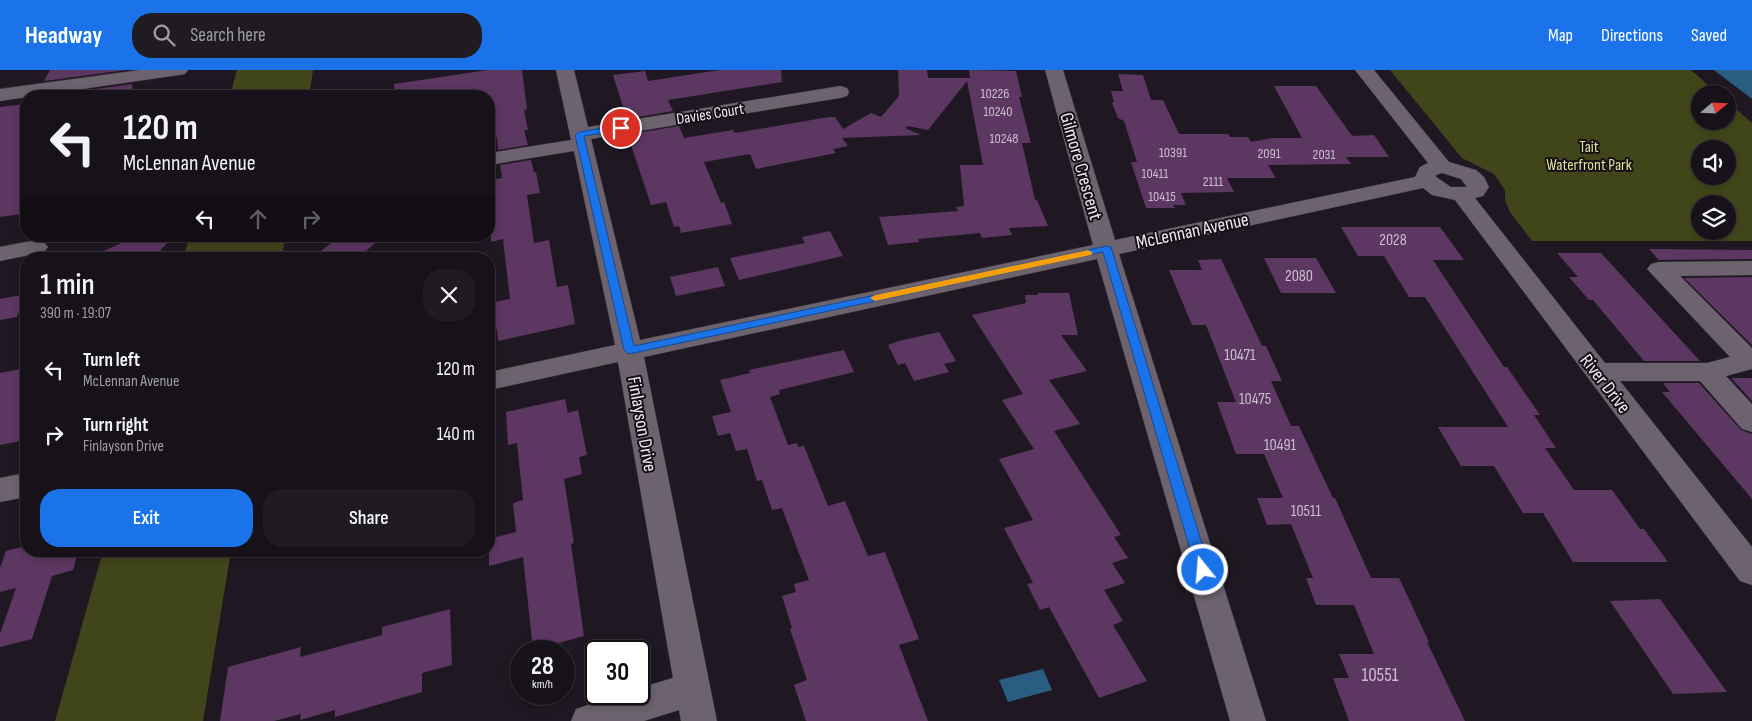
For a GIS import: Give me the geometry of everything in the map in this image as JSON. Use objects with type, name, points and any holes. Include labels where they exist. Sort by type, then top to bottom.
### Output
[{"type":"street","points":[[36,90],[179,70]]},
{"type":"street","name":"Finlayson Drive","points":[[565,70],[629,350],[696,705]]},
{"type":"street","name":"Gilmore Crescent","points":[[1054,70],[1248,721]]},
{"type":"street","points":[[1364,70],[1434,174]]},
{"type":"street","points":[[0,95],[20,92]]},
{"type":"street","name":"Davies Court","points":[[495,158],[580,139],[840,92]]},
{"type":"street","name":"McLennan Avenue","points":[[495,380],[1107,249],[1434,174]]},
{"type":"street","name":"River Drive","points":[[1434,174],[1438,189],[1461,194],[1477,218],[1752,571]]},
{"type":"street","points":[[0,254],[36,247]]},
{"type":"street","points":[[1597,372],[1707,372],[1749,361],[1659,268],[1752,268]]},
{"type":"street","points":[[1707,372],[1752,422]]},
{"type":"street","points":[[0,490],[20,485]]},
{"type":"street","points":[[589,721],[696,705]]},
{"type":"green space","points":[[237,70],[313,70],[310,90],[232,90]]},
{"type":"green space","name":"Tait Waterfront Park","points":[[1390,70],[1691,70],[1708,85],[1691,85],[1691,130],[1736,130],[1736,109],[1752,123],[1752,241],[1532,241],[1510,212],[1505,200],[1505,190],[1494,174],[1462,158]]},
{"type":"green space","points":[[188,242],[284,242],[283,252],[185,252]]},
{"type":"green space","points":[[101,557],[230,557],[203,721],[55,721]]},
{"type":"water","points":[[1714,70],[1752,70],[1752,99]]},
{"type":"water","points":[[1043,669],[1052,690],[1008,702],[999,680]]},
{"type":"building","points":[[50,70],[126,70],[44,81]]},
{"type":"building","points":[[488,70],[522,70],[527,109],[524,110],[528,130],[524,130],[528,145],[498,150],[497,137],[495,138],[495,90],[394,90],[394,84]]},
{"type":"building","points":[[720,70],[781,70],[782,82],[668,100],[673,111],[627,119],[613,75],[645,71],[648,81]]},
{"type":"building","points":[[898,70],[927,70],[928,78],[970,78],[969,70],[1016,71],[1022,97],[1019,97],[1031,143],[1022,143],[1035,200],[1037,200],[1048,226],[1009,228],[1012,235],[982,238],[980,233],[918,239],[919,242],[888,245],[879,217],[958,211],[956,207],[964,206],[960,165],[983,165],[967,81],[928,130],[908,126],[905,128],[921,135],[842,138],[848,146],[833,149],[836,153],[756,169],[750,154],[704,162],[721,203],[724,202],[732,224],[681,233],[679,226],[674,227],[666,202],[651,205],[630,142],[634,142],[631,134],[679,126],[684,138],[733,130],[735,133],[829,117],[835,117],[843,129],[871,113],[881,117],[899,96]]},
{"type":"building","points":[[1118,74],[1143,75],[1151,100],[1163,100],[1179,134],[1228,134],[1230,137],[1248,137],[1251,142],[1272,138],[1302,138],[1274,86],[1316,86],[1353,136],[1374,135],[1389,157],[1346,157],[1351,164],[1268,165],[1276,178],[1227,178],[1234,192],[1181,193],[1186,205],[1173,205],[1175,208],[1146,208],[1131,162],[1137,162],[1124,121],[1118,118],[1112,103],[1114,102],[1111,91],[1123,91]]},
{"type":"building","points":[[132,84],[132,90],[89,90]]},
{"type":"building","points":[[20,105],[20,214],[0,217],[0,107]]},
{"type":"building","points":[[531,160],[534,172],[536,172],[540,193],[527,195],[534,243],[549,240],[557,287],[568,285],[575,324],[498,341],[497,329],[495,329],[495,302],[510,299],[503,239],[495,241],[495,179],[502,178],[500,165]]},
{"type":"building","points":[[1341,227],[1440,227],[1464,260],[1433,260],[1504,367],[1507,367],[1540,415],[1534,415],[1556,448],[1545,448],[1574,490],[1612,490],[1640,529],[1644,529],[1668,562],[1573,562],[1543,513],[1523,513],[1494,466],[1461,466],[1438,427],[1508,427],[1425,297],[1409,297],[1384,256],[1358,256]]},
{"type":"building","points":[[830,231],[843,256],[739,280],[730,258],[805,243],[802,237]]},
{"type":"building","points":[[124,242],[168,242],[159,252],[101,252]]},
{"type":"building","points":[[332,242],[376,242],[365,252],[320,252]]},
{"type":"building","points":[[1649,249],[1752,250],[1752,259],[1659,260]]},
{"type":"building","points":[[1557,253],[1601,253],[1700,361],[1644,361],[1593,300],[1589,300],[1569,277],[1578,277]]},
{"type":"building","points":[[1264,258],[1316,258],[1336,293],[1281,293]]},
{"type":"building","points":[[1221,259],[1262,346],[1266,346],[1282,381],[1271,381],[1291,426],[1299,426],[1333,498],[1335,498],[1371,578],[1399,578],[1465,721],[1349,721],[1333,678],[1349,678],[1339,654],[1374,654],[1354,605],[1316,605],[1306,578],[1313,578],[1291,524],[1267,525],[1257,498],[1283,498],[1264,454],[1236,454],[1217,402],[1236,402],[1206,325],[1192,325],[1169,270],[1202,270],[1198,260]]},
{"type":"building","points":[[718,267],[725,286],[676,296],[670,277]]},
{"type":"building","points":[[1752,277],[1752,345],[1684,278]]},
{"type":"building","points":[[1038,293],[1069,293],[1078,335],[1061,335],[1087,371],[1049,380],[1080,424],[1054,431],[1121,535],[1114,537],[1128,558],[1112,563],[1125,583],[1104,590],[1123,621],[1113,625],[1147,681],[1099,698],[1049,607],[1040,610],[1027,584],[1033,583],[1004,528],[1033,520],[999,459],[1034,449],[1002,400],[1023,394],[972,315],[1026,303],[1025,295],[1038,295]]},
{"type":"building","points":[[20,295],[20,309],[17,317],[0,320],[0,299]]},
{"type":"building","points":[[939,332],[956,361],[944,364],[949,372],[914,381],[905,363],[898,365],[888,345]]},
{"type":"building","points":[[844,350],[854,372],[779,390],[780,394],[770,397],[788,445],[797,443],[798,447],[804,446],[828,506],[845,501],[868,556],[885,552],[919,639],[899,645],[928,721],[806,721],[794,685],[807,680],[790,629],[792,628],[782,596],[796,592],[794,584],[809,580],[782,508],[772,510],[762,480],[757,481],[747,449],[736,451],[730,433],[718,436],[712,416],[731,412],[720,380],[750,373],[749,370]]},
{"type":"building","points":[[20,369],[20,441],[0,445],[0,373]]},
{"type":"building","points":[[1731,378],[1752,378],[1752,401]]},
{"type":"building","points":[[1663,383],[1699,383],[1741,430],[1752,434],[1752,499],[1662,392],[1670,392]]},
{"type":"building","points":[[565,399],[568,413],[578,410],[587,455],[579,457],[582,474],[564,479],[574,543],[571,544],[584,636],[569,640],[532,640],[523,557],[489,566],[489,557],[495,557],[495,537],[516,532],[513,503],[523,500],[517,443],[508,445],[506,412]]},
{"type":"building","points":[[20,548],[20,557],[76,557],[73,570],[52,576],[32,639],[0,647],[0,634],[16,588],[0,592],[0,568],[6,551]]},
{"type":"building","points":[[1660,599],[1727,692],[1673,694],[1610,601]]},
{"type":"building","points":[[450,609],[452,665],[422,673],[422,692],[335,717],[335,710],[300,720],[301,714],[274,721],[220,721],[228,667],[301,647],[300,657],[382,635],[382,627]]},
{"type":"slow traffic","points":[[875,298],[1088,253]]},
{"type":"route","points":[[621,128],[579,135],[629,350],[1107,249],[1203,570]]}]
